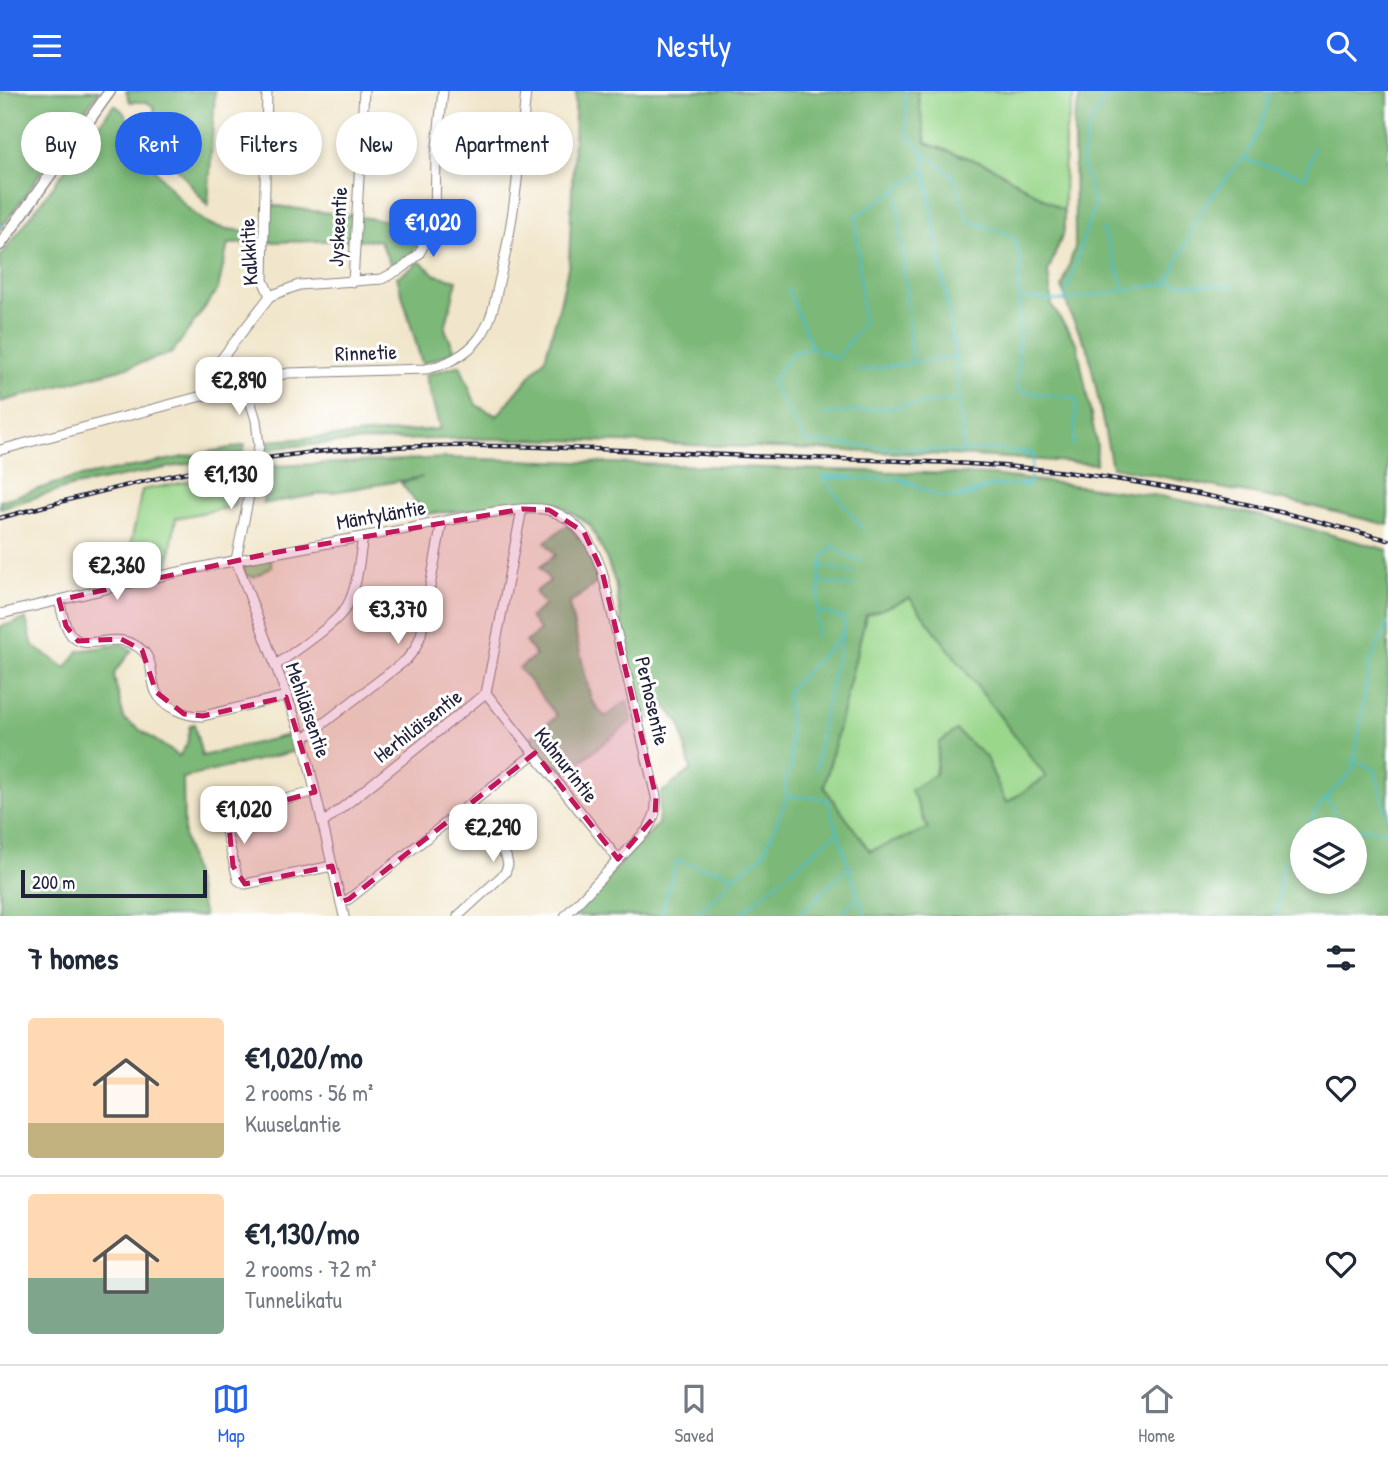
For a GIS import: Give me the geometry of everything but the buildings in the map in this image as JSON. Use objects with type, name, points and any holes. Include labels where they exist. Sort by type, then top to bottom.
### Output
[{"type":"main road","points":[[0,246],[110,91]]},
{"type":"street","name":"Kalkkitie","points":[[216,391],[215,371],[222,358],[270,296],[263,279],[267,91]]},
{"type":"street","name":"Jyskeentie","points":[[353,282],[364,91]]},
{"type":"street","points":[[270,296],[299,285],[382,279],[410,263],[427,241],[435,223],[436,155],[443,91]]},
{"type":"street","name":"Rinnetie","points":[[0,450],[288,373],[426,369],[447,362],[466,351],[480,338],[489,321],[508,246],[526,91]]},
{"type":"street","points":[[236,560],[258,446],[256,420],[245,384]]},
{"type":"street","name":"Mäntyläntie","points":[[0,614],[236,560],[522,509]]},
{"type":"street","name":"Herhiläisentie","points":[[323,823],[486,693],[522,509]]},
{"type":"street","name":"Perhosentie","points":[[522,509],[549,510],[568,519],[584,533],[594,549],[602,571],[656,797],[655,816],[647,830],[565,916]]},
{"type":"street","points":[[303,739],[406,660],[415,649],[421,635],[442,522]]},
{"type":"street","points":[[275,666],[335,620],[346,608],[353,592],[363,537]]},
{"type":"street","name":"Mehiläisentie","points":[[236,560],[303,739],[344,916]]},
{"type":"street","points":[[59,600],[70,635],[78,642],[86,644],[121,639],[142,650],[149,660],[156,692],[184,714],[203,716],[286,696]]},
{"type":"street","name":"Kuhnurintie","points":[[486,693],[618,859]]},
{"type":"street","points":[[341,902],[349,899],[535,753]]},
{"type":"street","points":[[315,792],[232,811],[225,823],[233,866],[238,880],[245,884],[332,866]]},
{"type":"street","points":[[458,916],[505,873],[508,865],[506,856],[466,807]]},
{"type":"highlighted area","points":[[522,509],[549,510],[584,532],[602,571],[656,797],[655,816],[618,859],[535,753],[349,899],[341,902],[332,866],[245,884],[233,866],[228,816],[315,792],[286,697],[203,716],[184,714],[156,692],[142,650],[121,639],[78,641],[66,626],[59,600],[267,554]]},
{"type":"green space","points":[[0,91],[99,91],[84,112],[21,112],[21,175],[39,175],[0,230]]},
{"type":"green space","points":[[126,91],[215,91],[208,206],[183,175],[202,175],[202,112],[154,112],[154,107],[146,102],[130,102]]},
{"type":"green space","points":[[576,91],[917,91],[926,143],[990,166],[1064,211],[1064,231],[1048,272],[1052,306],[1077,344],[1097,446],[1096,464],[907,453],[549,440],[436,439],[267,449],[268,441],[440,429],[425,375],[460,365],[476,405],[497,416],[545,358],[569,263]]},
{"type":"green space","points":[[917,91],[1075,91],[1065,135],[1064,211],[990,166],[925,143]]},
{"type":"green space","points":[[1081,91],[1388,91],[1388,525],[1294,502],[1112,467],[1088,349],[1070,314],[1062,287],[1075,247],[1074,121]]},
{"type":"green space","points":[[114,105],[123,112],[115,112],[115,175],[160,175],[199,218],[225,228],[256,232],[257,243],[228,244],[218,289],[172,353],[0,402],[0,257],[62,175],[101,175],[101,122]]},
{"type":"green space","points":[[269,205],[428,228],[410,256],[393,269],[379,240],[269,242]]},
{"type":"green space","points":[[419,261],[436,275],[457,280],[445,329],[455,351],[422,364],[397,277]]},
{"type":"green space","points":[[245,445],[243,453],[70,487],[0,508],[0,501],[70,479]]},
{"type":"green space","points":[[446,458],[992,475],[1159,496],[1262,516],[1388,550],[1388,916],[572,916],[658,824],[661,793],[691,770],[680,724],[666,706],[644,723],[624,638],[615,582],[590,525],[557,503],[425,514],[401,483],[423,477],[262,504],[273,466]],"holes":[[[910,598],[1046,777],[1006,803],[985,756],[956,730],[939,743],[936,774],[911,790],[928,829],[870,851],[824,787],[866,615]]]},
{"type":"green space","points":[[239,472],[235,506],[176,518],[167,572],[123,581],[142,490]]},
{"type":"green space","points":[[567,525],[587,546],[599,581],[569,604],[591,700],[605,717],[627,701],[632,721],[560,777],[529,739],[557,716],[519,668],[536,655],[525,642],[540,631],[530,617],[545,605],[535,592],[550,581],[540,567],[555,555],[545,542]]},
{"type":"green space","points":[[266,558],[271,560],[271,567],[254,577],[245,575],[243,568],[248,561]]},
{"type":"green space","points":[[910,598],[1046,777],[1006,803],[985,756],[939,743],[928,829],[870,851],[824,788],[866,615]]},
{"type":"green space","points":[[26,619],[33,646],[66,668],[78,651],[121,644],[132,650],[114,677],[124,719],[179,756],[187,744],[190,725],[194,724],[202,756],[293,734],[300,750],[183,778],[184,836],[204,916],[0,916],[0,627]]},
{"type":"waterway","points":[[863,529],[824,478],[899,479],[938,496],[973,496],[987,487],[1030,483],[1033,455],[994,449],[964,452],[956,360],[923,152],[907,133],[905,91]]},
{"type":"waterway","points":[[1064,301],[1094,205],[1082,160],[1089,126],[1109,91]]},
{"type":"waterway","points":[[1168,283],[1196,221],[1210,198],[1251,148],[1264,116],[1270,91]]},
{"type":"waterway","points":[[1243,159],[1306,177],[1314,147]]},
{"type":"waterway","points":[[924,153],[953,176],[969,221],[1013,236],[1022,265],[1019,274],[1018,391],[1077,399],[1073,446]]},
{"type":"waterway","points":[[924,162],[948,312]]},
{"type":"waterway","points":[[788,290],[812,347],[836,359],[863,325],[856,216],[925,171]]},
{"type":"waterway","points":[[897,190],[912,363]]},
{"type":"waterway","points":[[1102,228],[1125,289]]},
{"type":"waterway","points":[[1021,298],[1064,301],[1168,283],[1235,286]]},
{"type":"waterway","points":[[812,347],[791,354],[771,383],[807,442],[963,452]]},
{"type":"waterway","points":[[857,371],[954,357]]},
{"type":"waterway","points":[[822,415],[959,400]]},
{"type":"waterway","points":[[1018,451],[1033,453]]},
{"type":"waterway","points":[[823,476],[853,477]]},
{"type":"waterway","points":[[900,478],[915,484]]},
{"type":"waterway","points":[[1020,485],[1028,486],[1029,482]]},
{"type":"waterway","points":[[956,497],[997,485]]},
{"type":"waterway","points":[[816,636],[824,556],[834,546],[846,556],[861,561]]},
{"type":"waterway","points":[[822,566],[854,573]]},
{"type":"waterway","points":[[820,582],[854,586]]},
{"type":"waterway","points":[[817,769],[823,720],[845,619],[819,611]]},
{"type":"waterway","points":[[1312,817],[1320,805],[1353,770],[1369,665],[1388,623]]},
{"type":"waterway","points":[[692,916],[712,901],[735,876],[763,855],[787,796],[785,780],[792,766],[787,691],[844,633]]},
{"type":"waterway","points":[[1356,761],[1374,769],[1388,816]]},
{"type":"waterway","points":[[787,796],[827,799],[865,916]]},
{"type":"waterway","points":[[1327,800],[1340,821],[1355,829],[1388,831]]},
{"type":"waterway","points":[[738,916],[836,833]]},
{"type":"waterway","points":[[1277,916],[1281,870],[1290,855]]},
{"type":"waterway","points":[[660,916],[677,861],[734,875]]},
{"type":"waterway","points":[[798,916],[848,868]]},
{"type":"waterway","points":[[838,916],[857,899]]},
{"type":"railway","points":[[0,518],[125,486],[252,460],[389,447],[491,446],[941,462],[1057,471],[1224,499],[1388,540]]}]
